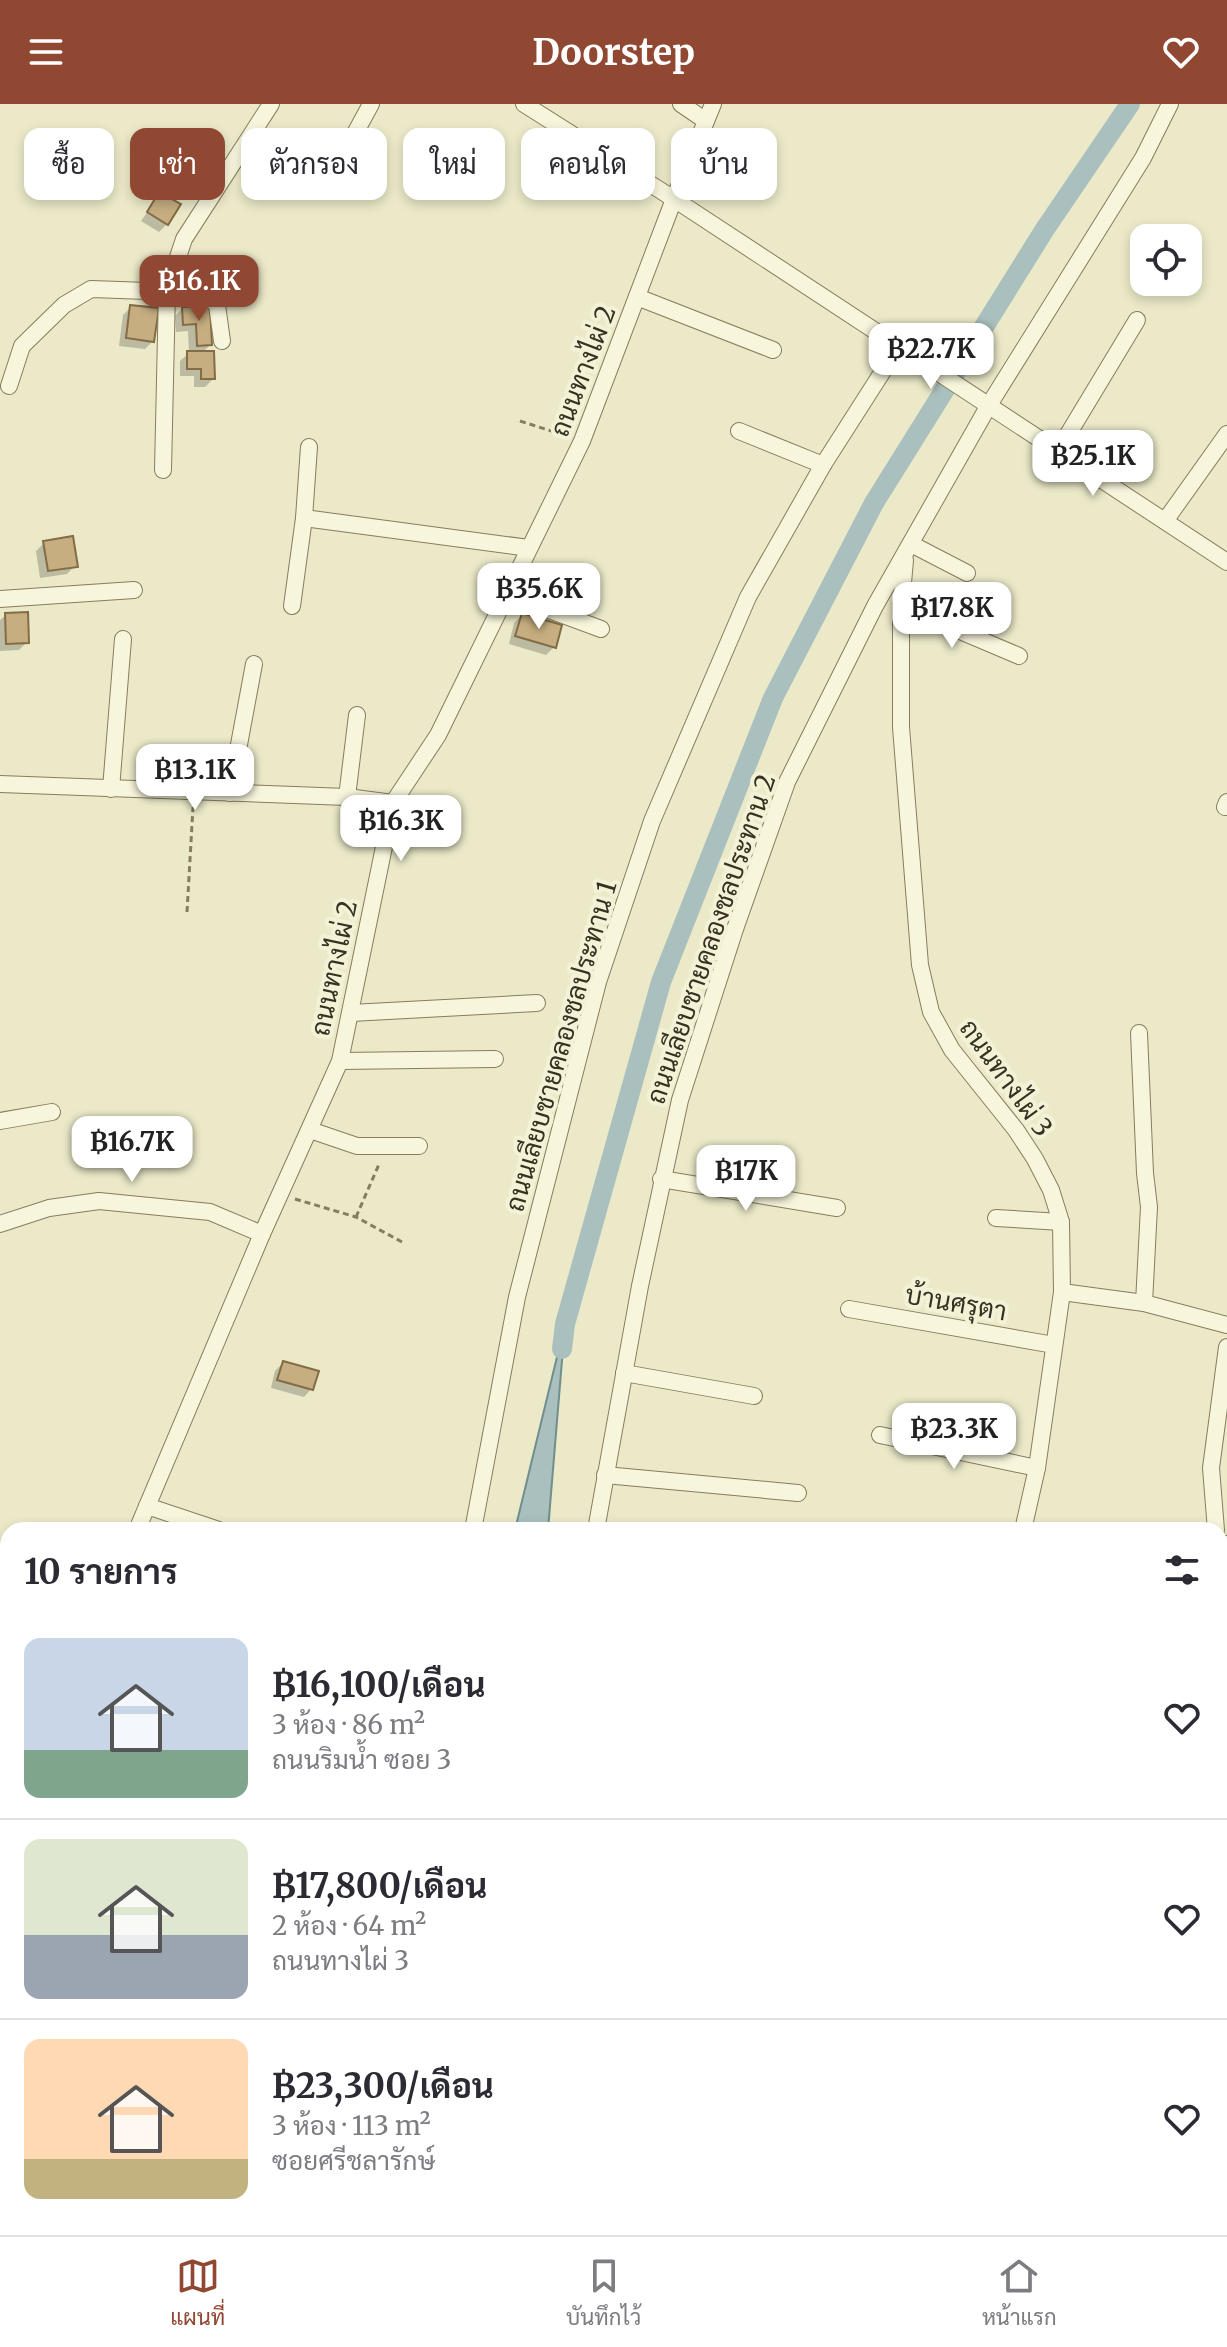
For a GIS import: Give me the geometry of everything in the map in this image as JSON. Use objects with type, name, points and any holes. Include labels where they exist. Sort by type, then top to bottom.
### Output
[{"type":"street","points":[[163,470],[167,290],[184,239],[271,104]]},
{"type":"street","points":[[358,128],[371,104]]},
{"type":"street","points":[[524,104],[671,197]]},
{"type":"street","points":[[681,104],[706,121]]},
{"type":"street","name":"ถนนทางไผ่ 2","points":[[703,128],[713,104]]},
{"type":"street","name":"ถนนเลียบชายคลองชลประทาน 2","points":[[597,1522],[661,1179],[680,1100],[735,929],[787,782],[875,606],[985,402],[1143,158],[1170,104]]},
{"type":"street","name":"ถนนทางไผ่ 2","points":[[140,1522],[262,1234],[340,1061],[393,803],[438,735],[582,441],[674,200]]},
{"type":"street","points":[[676,200],[1227,562]]},
{"type":"street","points":[[9,386],[22,346],[64,305],[91,289],[205,293],[212,298],[220,315],[222,341]]},
{"type":"street","points":[[637,297],[773,350]]},
{"type":"street","points":[[1058,451],[1137,320]]},
{"type":"street","name":"ถนนเลียบชายคลองชลประทาน 1","points":[[475,1522],[517,1297],[603,967],[652,821],[748,597],[823,465],[901,347]]},
{"type":"street","points":[[739,431],[823,465]]},
{"type":"street","points":[[1165,521],[1227,434]]},
{"type":"street","points":[[292,606],[304,518],[309,447]]},
{"type":"street","points":[[304,518],[529,548]]},
{"type":"street","points":[[908,549],[967,573]]},
{"type":"street","name":"ถนนทางไผ่ 3","points":[[908,549],[901,606],[901,727],[920,965],[931,1012],[952,1050],[1016,1130],[1035,1159],[1051,1190],[1061,1222],[1062,1292],[1037,1468],[1025,1522]]},
{"type":"street","points":[[0,599],[134,590]]},
{"type":"street","points":[[509,595],[601,629]]},
{"type":"street","points":[[901,606],[1019,656]]},
{"type":"street","points":[[111,789],[123,639]]},
{"type":"street","points":[[230,793],[254,664]]},
{"type":"street","points":[[347,797],[357,715]]},
{"type":"street","points":[[0,784],[347,797],[393,803]]},
{"type":"street","points":[[351,1013],[537,1003]]},
{"type":"street","points":[[1139,1033],[1149,1207],[1144,1303]]},
{"type":"street","points":[[340,1061],[495,1059]]},
{"type":"street","points":[[0,1121],[52,1112]]},
{"type":"street","points":[[310,1130],[357,1146],[419,1146]]},
{"type":"street","points":[[661,1179],[837,1208]]},
{"type":"street","points":[[0,1224],[49,1208],[99,1201],[210,1212],[262,1234]]},
{"type":"street","points":[[996,1218],[1061,1222]]},
{"type":"street","points":[[1062,1292],[1144,1303],[1227,1325]]},
{"type":"street","name":"บ้านศรุตา","points":[[849,1309],[1054,1345]]},
{"type":"street","points":[[1215,1522],[1211,1468],[1227,1347]]},
{"type":"street","points":[[624,1373],[754,1396]]},
{"type":"street","points":[[880,1435],[1037,1468]]},
{"type":"street","points":[[605,1475],[798,1493]]},
{"type":"street","points":[[147,1506],[195,1522]]},
{"type":"path","points":[[520,421],[582,441]]},
{"type":"path","points":[[187,912],[194,792]]},
{"type":"path","points":[[356,1217],[387,1146]]},
{"type":"path","points":[[280,1194],[356,1217],[402,1242]]},
{"type":"water","points":[[565,1324],[549,1522],[517,1522]]},
{"type":"building","points":[[154,200],[174,200],[181,204],[168,225],[147,212]]},
{"type":"building","points":[[130,305],[159,308],[154,342],[126,338]]},
{"type":"building","points":[[210,305],[212,345],[197,346],[196,324],[183,325],[182,307]]},
{"type":"building","points":[[187,351],[214,351],[215,379],[201,379],[201,369],[187,369]]},
{"type":"building","points":[[73,536],[78,567],[48,571],[43,541]]},
{"type":"building","points":[[28,612],[29,643],[6,644],[5,613]]},
{"type":"building","points":[[522,613],[562,625],[556,648],[515,636]]},
{"type":"building","points":[[283,1361],[319,1371],[313,1390],[277,1380]]},
{"type":"waterway","points":[[562,1349],[565,1324],[661,982],[773,698],[874,503],[1045,229],[1130,104]]}]
